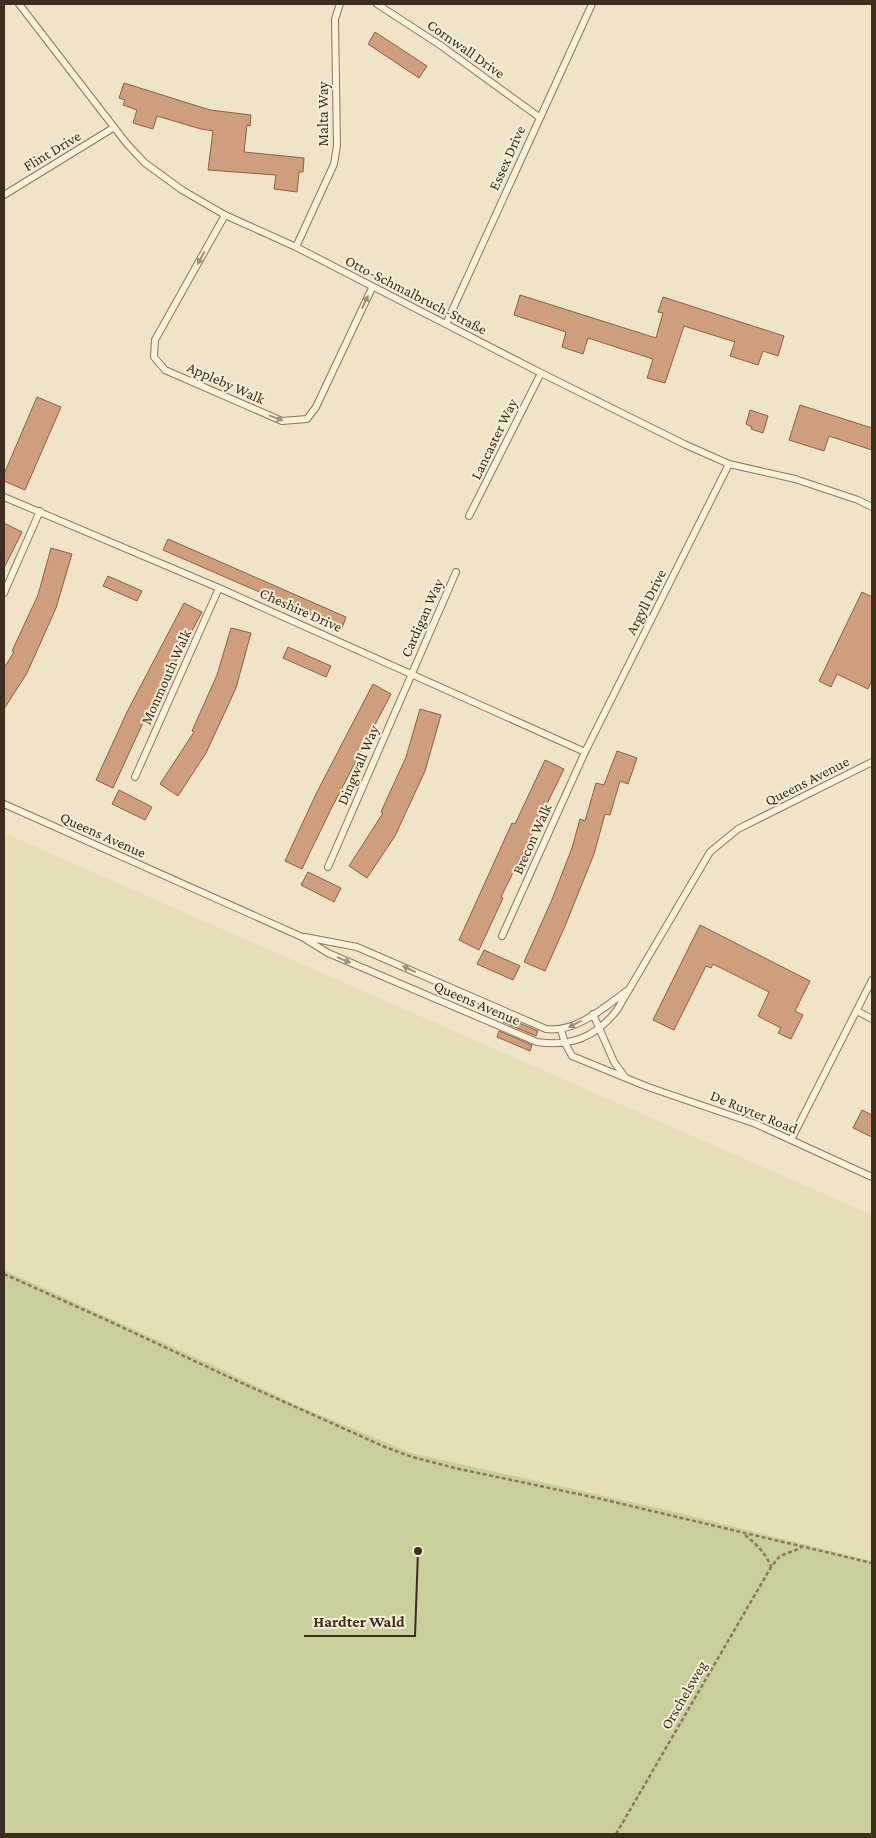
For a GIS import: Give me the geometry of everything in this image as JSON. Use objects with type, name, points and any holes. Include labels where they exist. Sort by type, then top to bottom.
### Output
[{"type":"lane","name":"Otto-Schmalbruch-Straße","points":[[19,4],[113,128],[145,163],[182,190],[225,215],[296,247],[372,288],[684,444],[729,464],[795,479],[858,500],[872,507]]},
{"type":"lane","name":"Malta Way","points":[[296,247],[334,164],[337,146],[335,19],[340,4]]},
{"type":"lane","name":"Cornwall Drive","points":[[377,4],[440,45],[539,117]]},
{"type":"lane","name":"Essex Drive","points":[[446,324],[592,4]]},
{"type":"lane","name":"Flint Drive","points":[[4,195],[113,128]]},
{"type":"lane","name":"Appleby Walk","points":[[225,215],[155,340],[154,357],[165,370],[282,421],[307,419],[316,407],[372,288]]},
{"type":"lane","name":"Lancaster Way","points":[[470,516],[540,373]]},
{"type":"lane","name":"Argyll Drive","points":[[585,752],[729,464]]},
{"type":"lane","name":"Cheshire Drive","points":[[4,496],[219,588],[585,752]]},
{"type":"lane","points":[[4,593],[40,511]]},
{"type":"lane","name":"Cardigan Way","points":[[411,674],[456,572]]},
{"type":"lane","name":"Monmouth Walk","points":[[135,777],[219,588]]},
{"type":"lane","name":"Dingwall Way","points":[[328,866],[411,674]]},
{"type":"lane","name":"Brecon Walk","points":[[502,936],[585,752]]},
{"type":"lane","name":"Queens Avenue","points":[[4,804],[302,936],[328,953],[537,1042],[565,1043],[587,1036],[609,1021],[631,988],[710,852],[738,829],[872,762]]},
{"type":"lane","name":"Queens Avenue","points":[[302,936],[357,947],[546,1029],[561,1030],[572,1027],[631,988]]},
{"type":"lane","points":[[791,1140],[872,980]]},
{"type":"lane","points":[[857,1011],[872,1018]]},
{"type":"lane","points":[[593,1014],[614,1062],[625,1077]]},
{"type":"lane","name":"De Ruyter Road","points":[[561,1030],[572,1056],[648,1087],[756,1124],[872,1177]]},
{"type":"path","points":[[4,1274],[251,1387],[385,1447],[412,1457],[459,1469],[597,1498],[802,1548],[872,1563]]},
{"type":"path","points":[[743,1534],[762,1551],[771,1566]]},
{"type":"path","name":"Orschelsweg","points":[[616,1834],[771,1566],[780,1556],[802,1548]]},
{"type":"shaded area","points":[[4,833],[872,1215],[872,1561],[667,1510],[411,1453],[292,1403],[4,1270]]},
{"type":"green space","points":[[4,1270],[292,1403],[411,1453],[667,1510],[872,1561],[872,1834],[4,1834]]},
{"type":"building","points":[[375,32],[427,66],[419,78],[368,44]]},
{"type":"building","points":[[124,83],[210,110],[251,115],[250,126],[247,125],[244,152],[304,158],[303,172],[299,172],[297,192],[274,189],[276,175],[208,170],[213,131],[157,116],[153,129],[133,123],[137,110],[123,105],[125,100],[119,98]]},
{"type":"building","points":[[520,295],[656,338],[663,313],[658,312],[663,297],[784,336],[778,356],[763,351],[758,365],[730,356],[735,342],[684,326],[665,383],[647,378],[653,359],[588,338],[583,354],[562,347],[566,332],[514,315]]},
{"type":"building","points":[[37,397],[61,407],[25,490],[4,481],[4,474]]},
{"type":"building","points":[[800,405],[872,428],[872,450],[829,436],[824,451],[789,440]]},
{"type":"building","points":[[750,410],[768,416],[763,433],[751,429],[752,427],[746,424]]},
{"type":"building","points":[[4,523],[22,532],[4,568]]},
{"type":"building","points":[[168,539],[346,617],[342,628],[163,550]]},
{"type":"building","points":[[51,548],[72,554],[56,608],[27,673],[4,709],[4,668],[14,652],[12,651],[38,595]]},
{"type":"building","points":[[108,576],[142,591],[137,601],[103,586]]},
{"type":"building","points":[[862,592],[872,597],[872,680],[868,689],[837,674],[831,687],[819,681]]},
{"type":"building","points":[[184,603],[202,612],[141,727],[113,788],[96,780],[127,712]]},
{"type":"building","points":[[231,628],[251,633],[236,688],[206,753],[178,796],[160,784],[194,732],[192,731],[217,675]]},
{"type":"building","points":[[288,647],[331,666],[326,677],[283,658]]},
{"type":"building","points":[[373,684],[391,694],[302,869],[285,861],[316,794]]},
{"type":"building","points":[[420,709],[441,715],[425,771],[395,836],[367,878],[349,866],[383,813],[381,812],[406,757]]},
{"type":"building","points":[[617,751],[637,758],[628,784],[620,781],[610,815],[605,814],[594,854],[545,971],[524,962],[551,902],[572,848],[580,819],[585,821],[596,783],[604,785]]},
{"type":"building","points":[[545,760],[564,769],[501,897],[503,898],[479,950],[459,940],[512,823],[515,824]]},
{"type":"building","points":[[119,790],[152,807],[145,820],[112,804]]},
{"type":"building","points":[[308,872],[341,888],[334,902],[301,885]]},
{"type":"building","points":[[700,925],[810,981],[795,1011],[803,1015],[791,1039],[778,1033],[781,1028],[758,1016],[769,992],[713,964],[711,968],[706,966],[674,1030],[653,1020]]},
{"type":"building","points":[[484,950],[520,966],[513,980],[477,964]]},
{"type":"building","points":[[505,1017],[538,1031],[536,1036],[503,1022]]},
{"type":"building","points":[[499,1031],[532,1045],[530,1051],[497,1037]]},
{"type":"building","points":[[862,1110],[872,1115],[872,1137],[853,1128]]},
{"type":"place","name":"Hardter Wald","points":[[418,1551]]}]
